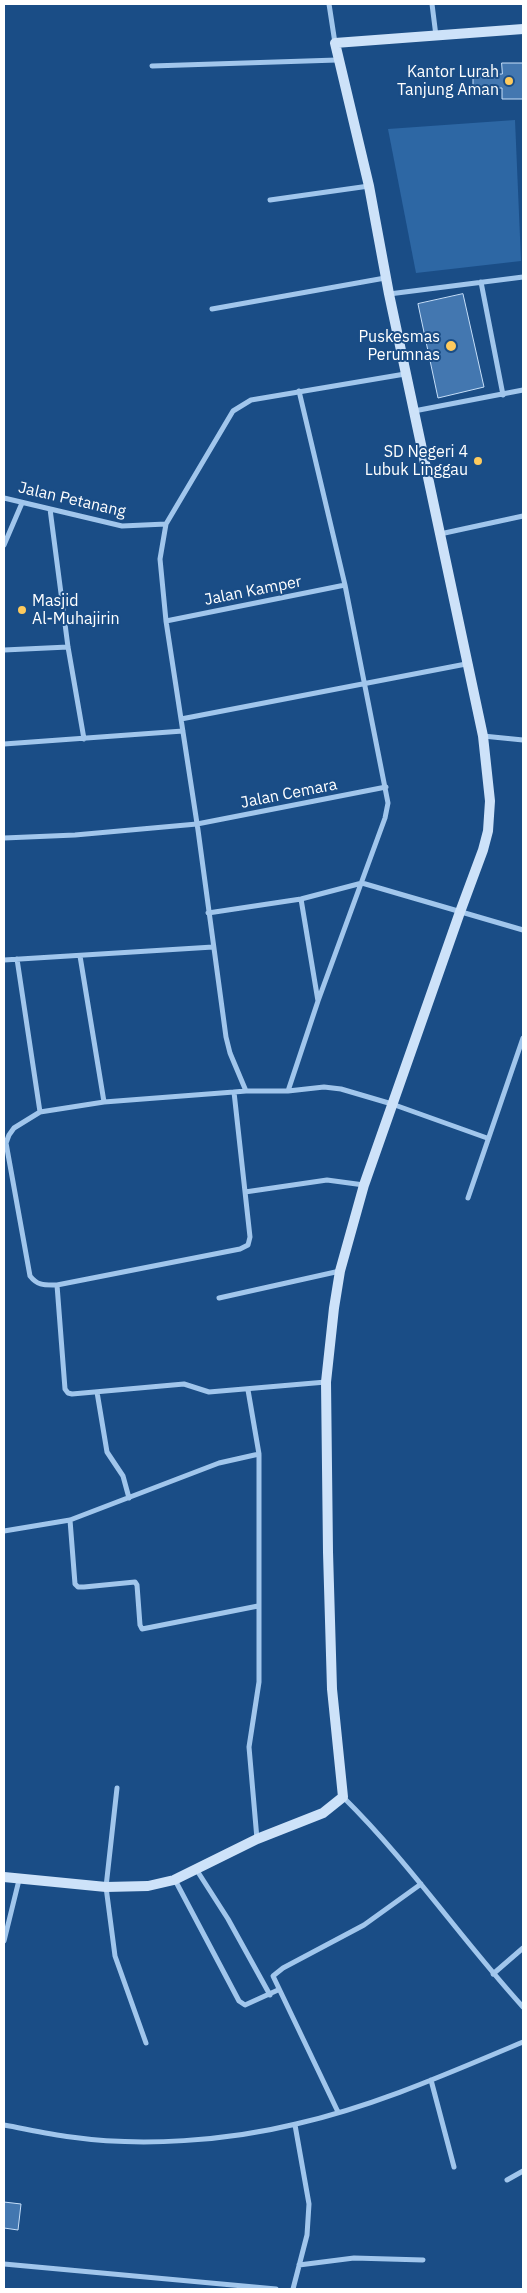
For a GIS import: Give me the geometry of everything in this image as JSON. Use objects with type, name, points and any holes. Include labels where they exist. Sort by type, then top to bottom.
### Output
[{"type":"street","points":[[329,4],[337,60],[369,186],[385,278],[466,664],[483,736],[489,778],[488,830],[483,850],[364,1185],[340,1271],[326,1382],[332,1689],[343,1797],[365,1819],[421,1884],[493,1974],[523,2007]]},
{"type":"street","points":[[432,4],[436,36]]},
{"type":"street","points":[[335,43],[523,29]]},
{"type":"street","points":[[152,66],[337,60]]},
{"type":"street","points":[[270,200],[369,186]]},
{"type":"street","points":[[389,294],[523,277]]},
{"type":"street","points":[[212,309],[385,278]]},
{"type":"street","points":[[480,282],[502,395]]},
{"type":"street","points":[[246,1091],[228,1045],[166,621],[160,559],[166,524],[233,411],[251,400],[405,374]]},
{"type":"street","points":[[413,411],[523,390]]},
{"type":"street","points":[[288,1091],[318,1001],[388,809],[386,787],[345,585],[299,391]]},
{"type":"street","name":"Jalan Petanang","points":[[4,498],[122,526],[166,524]]},
{"type":"street","points":[[4,545],[22,502]]},
{"type":"street","points":[[50,509],[68,647],[84,739]]},
{"type":"street","points":[[440,534],[523,516]]},
{"type":"street","name":"Jalan Kamper","points":[[166,621],[345,585]]},
{"type":"street","points":[[4,650],[68,647]]},
{"type":"street","points":[[181,719],[466,664]]},
{"type":"street","points":[[4,744],[183,731]]},
{"type":"street","points":[[483,736],[523,740]]},
{"type":"street","name":"Jalan Cemara","points":[[4,838],[75,835],[197,824],[386,787]]},
{"type":"street","points":[[208,913],[301,899],[362,883],[523,930]]},
{"type":"street","points":[[301,899],[318,1001]]},
{"type":"street","points":[[4,960],[213,947]]},
{"type":"street","points":[[80,956],[104,1102]]},
{"type":"street","points":[[17,959],[40,1112]]},
{"type":"street","points":[[468,1198],[487,1138],[523,1038]]},
{"type":"street","points":[[234,1092],[250,1237],[245,1247],[56,1285],[42,1286],[35,1283],[30,1276],[6,1143],[14,1128],[40,1112],[104,1102],[246,1091],[332,1088],[392,1104],[487,1138]]},
{"type":"street","points":[[245,1192],[326,1180],[364,1185]]},
{"type":"street","points":[[219,1298],[340,1271]]},
{"type":"street","points":[[56,1285],[65,1389],[68,1393],[184,1384],[209,1392],[326,1382]]},
{"type":"street","points":[[248,1390],[259,1454],[259,1682],[248,1747],[257,1839]]},
{"type":"street","points":[[97,1392],[107,1452],[123,1476],[129,1498]]},
{"type":"street","points":[[4,1530],[70,1520],[219,1463],[259,1454]]},
{"type":"street","points":[[70,1520],[75,1584],[78,1587],[84,1587],[135,1582],[137,1585],[140,1625],[142,1628],[258,1606]]},
{"type":"street","points":[[117,1788],[106,1887],[115,1956],[146,2043]]},
{"type":"street","points":[[4,1877],[19,1880],[106,1887],[148,1886],[174,1880],[257,1839],[323,1813],[343,1797]]},
{"type":"street","points":[[196,1869],[228,1919],[270,1995]]},
{"type":"street","points":[[4,1941],[19,1880]]},
{"type":"street","points":[[174,1880],[239,2001],[245,2005],[278,1990]]},
{"type":"street","points":[[338,2112],[278,1990],[273,1976],[276,1972],[364,1925],[421,1884]]},
{"type":"street","points":[[493,1974],[523,1948]]},
{"type":"street","points":[[4,2125],[72,2137],[140,2141],[217,2137],[295,2124],[338,2112],[431,2080],[523,2042]]},
{"type":"street","points":[[431,2080],[454,2167]]},
{"type":"street","points":[[293,2289],[307,2235],[309,2204],[295,2124]]},
{"type":"street","points":[[507,2180],[523,2171]]},
{"type":"street","points":[[299,2265],[354,2258],[423,2260]]},
{"type":"street","points":[[4,2264],[276,2289]]},
{"type":"shaded area","points":[[515,120],[521,261],[416,273],[388,129]]},
{"type":"building","name":"Kantor Lurah Tanjung Aman","points":[[502,63],[523,63],[523,99],[502,99],[502,88],[473,88],[473,75],[502,74]]},
{"type":"building","name":"Puskesmas Perumnas","points":[[463,294],[484,387],[438,398],[418,304]]},
{"type":"building","points":[[4,2202],[21,2204],[18,2230],[4,2228]]},
{"type":"place","name":"Kantor Lurah Tanjung Aman","points":[[509,81]]},
{"type":"place","name":"Puskesmas Perumnas","points":[[451,346]]},
{"type":"place","name":"SD Negeri 4 Lubuk Linggau","points":[[478,461]]},
{"type":"place","name":"Masjid Al-Muhajirin","points":[[22,610]]}]
